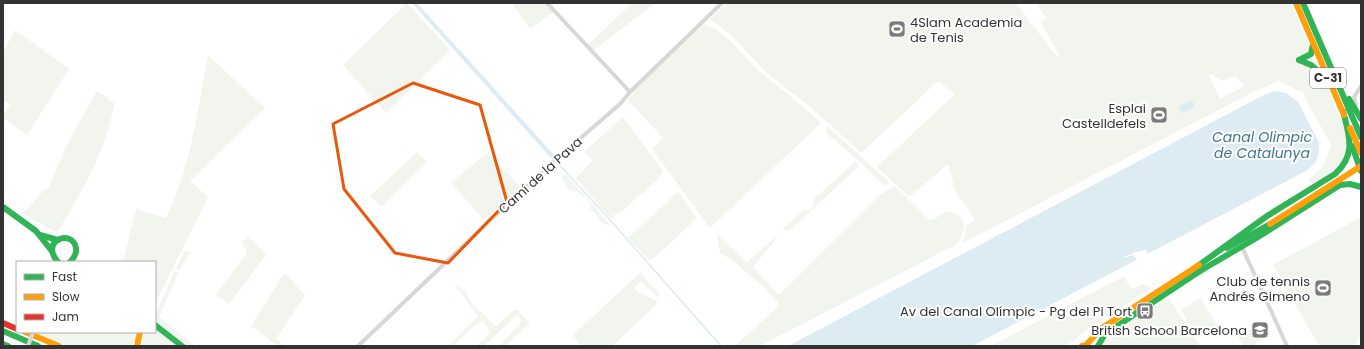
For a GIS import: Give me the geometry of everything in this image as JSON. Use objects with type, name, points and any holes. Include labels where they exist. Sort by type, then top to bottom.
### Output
[{"type":"main road","name":"C-31","points":[[1296,3],[1361,153]]},
{"type":"main road","name":"C-31","points":[[1303,3],[1361,137]]},
{"type":"main road","points":[[1313,44],[1311,54],[1299,60],[1311,65],[1330,83]]},
{"type":"main road","points":[[1340,87],[1361,119]]},
{"type":"main road","points":[[1343,111],[1350,142],[1361,171]]},
{"type":"main road","points":[[1098,346],[1105,334],[1197,270],[1267,216],[1337,172],[1347,160],[1350,142]]},
{"type":"main road","points":[[1082,346],[1086,345],[1102,328],[1197,270],[1361,166]]},
{"type":"main road","points":[[1197,270],[1242,247],[1340,185],[1350,184],[1361,187]]},
{"type":"main road","points":[[3,207],[40,235],[51,250],[53,258],[57,261]]},
{"type":"main road","points":[[40,235],[58,240]]},
{"type":"main road","points":[[51,250],[52,245],[58,240],[66,238],[74,243],[76,251],[74,261]]},
{"type":"main road","points":[[3,323],[16,329]]},
{"type":"main road","points":[[156,326],[182,346]]},
{"type":"main road","points":[[3,331],[38,346]]},
{"type":"main road","points":[[27,333],[59,346]]},
{"type":"main road","points":[[137,346],[140,333]]},
{"type":"main road","points":[[3,344],[8,346]]},
{"type":"street","points":[[547,3],[630,92]]},
{"type":"street","name":"Camí de la Pava","points":[[358,346],[485,225],[561,155],[620,104],[630,92],[722,3]]},
{"type":"street","points":[[1361,86],[1354,97],[1361,119]]},
{"type":"street","points":[[1242,247],[1287,346]]},
{"type":"street","points":[[28,346],[33,333]]},
{"type":"highlighted area","points":[[413,83],[480,105],[507,202],[448,263],[395,253],[344,189],[333,124]]},
{"type":"shaded area","points":[[407,3],[450,50],[386,113],[343,65]]},
{"type":"shaded area","points":[[515,3],[545,3],[553,12],[530,29],[513,5]]},
{"type":"shaded area","points":[[632,3],[655,3],[593,51],[588,45]]},
{"type":"shaded area","points":[[727,3],[1016,3],[1057,57],[1059,55],[1041,22],[1047,18],[1036,3],[1291,3],[1346,132],[1349,146],[1341,166],[1312,186],[1309,179],[1323,165],[1328,156],[1331,145],[1302,92],[1278,81],[1251,93],[963,243],[967,225],[975,220],[955,190],[948,164],[909,197],[877,167],[955,94],[938,81],[861,153],[815,111],[766,72],[731,35],[710,19]],"holes":[[[1213,74],[1216,79],[1219,78],[1222,81],[1235,76],[1245,86],[1220,99],[1209,76]]]},
{"type":"shaded area","points":[[703,25],[719,31],[759,71],[821,123],[710,228],[652,149],[663,138],[628,100],[642,83]]},
{"type":"shaded area","points":[[15,30],[69,69],[27,135],[3,118],[10,105],[3,100],[3,53]]},
{"type":"shaded area","points":[[208,55],[265,108],[190,181],[208,197],[156,302],[156,261],[123,261],[136,209],[166,218],[182,179],[197,117]]},
{"type":"shaded area","points":[[97,91],[114,103],[106,137],[100,153],[76,201],[58,231],[54,231],[21,213],[29,207],[43,191],[48,189],[63,155],[62,154]]},
{"type":"shaded area","points":[[623,117],[663,171],[657,180],[622,211],[614,215],[612,220],[576,178],[593,160],[584,152]]},
{"type":"shaded area","points":[[826,125],[888,181],[889,184],[883,185],[858,160],[827,134]]},
{"type":"shaded area","points":[[417,152],[427,162],[381,207],[370,196]]},
{"type":"shaded area","points":[[487,153],[521,187],[491,215],[483,219],[451,183]]},
{"type":"shaded area","points":[[856,161],[859,166],[790,230],[782,230],[804,210],[810,210],[813,207],[814,199]]},
{"type":"shaded area","points":[[565,174],[609,223],[604,225],[592,210],[589,209],[591,207],[585,198],[577,192],[569,190],[562,178]]},
{"type":"shaded area","points":[[895,186],[896,189],[897,188],[929,220],[932,220],[948,211],[955,213],[963,220],[964,227],[960,240],[955,245],[760,346],[735,346],[780,305],[766,289],[732,260],[720,253],[717,238],[719,236],[747,262],[777,236],[777,238],[753,267],[779,295],[880,195]]},
{"type":"shaded area","points":[[678,192],[697,218],[650,261],[628,238]]},
{"type":"shaded area","name":"Club de tennis Andrés Gimeno","points":[[1361,217],[1361,335],[1358,337],[1354,346],[1319,346],[1273,265]]},
{"type":"shaded area","points":[[248,236],[266,255],[229,304],[216,294],[247,253],[242,242]]},
{"type":"shaded area","points":[[185,251],[190,252],[179,270],[176,269]]},
{"type":"shaded area","points":[[175,271],[178,273],[159,317],[195,346],[186,346],[156,322],[156,313]]},
{"type":"shaded area","points":[[641,272],[660,295],[658,297],[641,282],[633,287],[658,303],[612,346],[581,346],[573,335]]},
{"type":"shaded area","points":[[286,274],[305,295],[276,339],[285,346],[278,346],[251,326],[283,275]]},
{"type":"shaded area","points":[[1124,276],[1131,289],[1143,284],[1151,288],[1098,322],[1066,346],[991,346]]},
{"type":"shaded area","points":[[454,284],[466,291],[474,306],[496,326],[514,310],[517,310],[530,323],[505,346],[498,346],[520,325],[521,319],[517,315],[484,346],[476,346],[490,333],[489,329],[482,321],[474,326],[453,346],[448,346],[478,316]]},
{"type":"shaded area","points":[[1168,297],[1200,346],[1103,346],[1114,333]]},
{"type":"shaded area","points":[[1200,298],[1217,325],[1198,337],[1181,310]]},
{"type":"shaded area","points":[[1263,322],[1271,334],[1252,346],[1244,346],[1238,337]]},
{"type":"shaded area","points":[[156,330],[178,346],[142,346],[143,333],[156,333]]},
{"type":"shaded area","points":[[136,333],[137,336],[132,346],[68,346],[38,334]]},
{"type":"water","points":[[412,3],[417,3],[555,156],[552,159]]},
{"type":"water","name":"Canal Olimpic de Catalunya","points":[[1274,91],[1286,93],[1298,102],[1319,143],[1319,152],[1316,160],[1312,166],[1304,172],[972,346],[788,346],[1260,97]]},
{"type":"water","points":[[1192,100],[1195,107],[1182,113],[1179,106]]},
{"type":"pier","points":[[1146,250],[1148,254],[1137,260],[1133,255],[1124,258],[1136,252]]},
{"type":"waterway","points":[[555,160],[721,346]]},
{"type":"traffic: fast","points":[[1303,3],[1361,137]]},
{"type":"traffic: fast","points":[[1299,60],[1311,54],[1313,44]]},
{"type":"traffic: fast","points":[[1299,60],[1311,65],[1327,79]]},
{"type":"traffic: fast","points":[[1349,99],[1361,119]]},
{"type":"traffic: fast","points":[[1195,268],[1267,216],[1335,174],[1342,167],[1349,152],[1350,144],[1343,111]]},
{"type":"traffic: fast","points":[[1352,146],[1361,171]]},
{"type":"traffic: fast","points":[[1200,271],[1258,237],[1340,185],[1350,184],[1361,187]]},
{"type":"traffic: fast","points":[[3,207],[36,231],[51,250]]},
{"type":"traffic: fast","points":[[1227,248],[1270,224]]},
{"type":"traffic: fast","points":[[40,235],[58,240]]},
{"type":"traffic: fast","points":[[57,261],[53,255],[52,248],[54,243],[64,238],[73,242],[76,248],[75,256],[71,261]]},
{"type":"traffic: fast","points":[[1098,346],[1105,334],[1203,269]]},
{"type":"traffic: fast","points":[[156,326],[182,346]]},
{"type":"traffic: fast","points":[[3,331],[38,346]]},
{"type":"traffic: fast","points":[[3,344],[8,346]]},
{"type":"traffic: slow","points":[[1296,3],[1344,115]]},
{"type":"traffic: slow","points":[[1350,128],[1361,153]]},
{"type":"traffic: slow","points":[[1270,224],[1361,166]]},
{"type":"traffic: slow","points":[[1082,346],[1086,345],[1102,328],[1199,265]]},
{"type":"traffic: slow","points":[[27,333],[59,346]]},
{"type":"traffic: slow","points":[[137,346],[140,333]]},
{"type":"traffic: jam","points":[[3,323],[16,329]]},
{"type":"place","name":"4Slam Academia de Tenis","points":[[897,29]]},
{"type":"place","name":"Esplai Castelldefels","points":[[1159,115]]},
{"type":"place","name":"Club de tennis Andrés Gimeno","points":[[1323,288]]},
{"type":"place","name":"Av del Canal Olímpic - Pg del Pi Tort","points":[[1145,311]]},
{"type":"place","name":"British School Barcelona","points":[[1260,330]]}]
